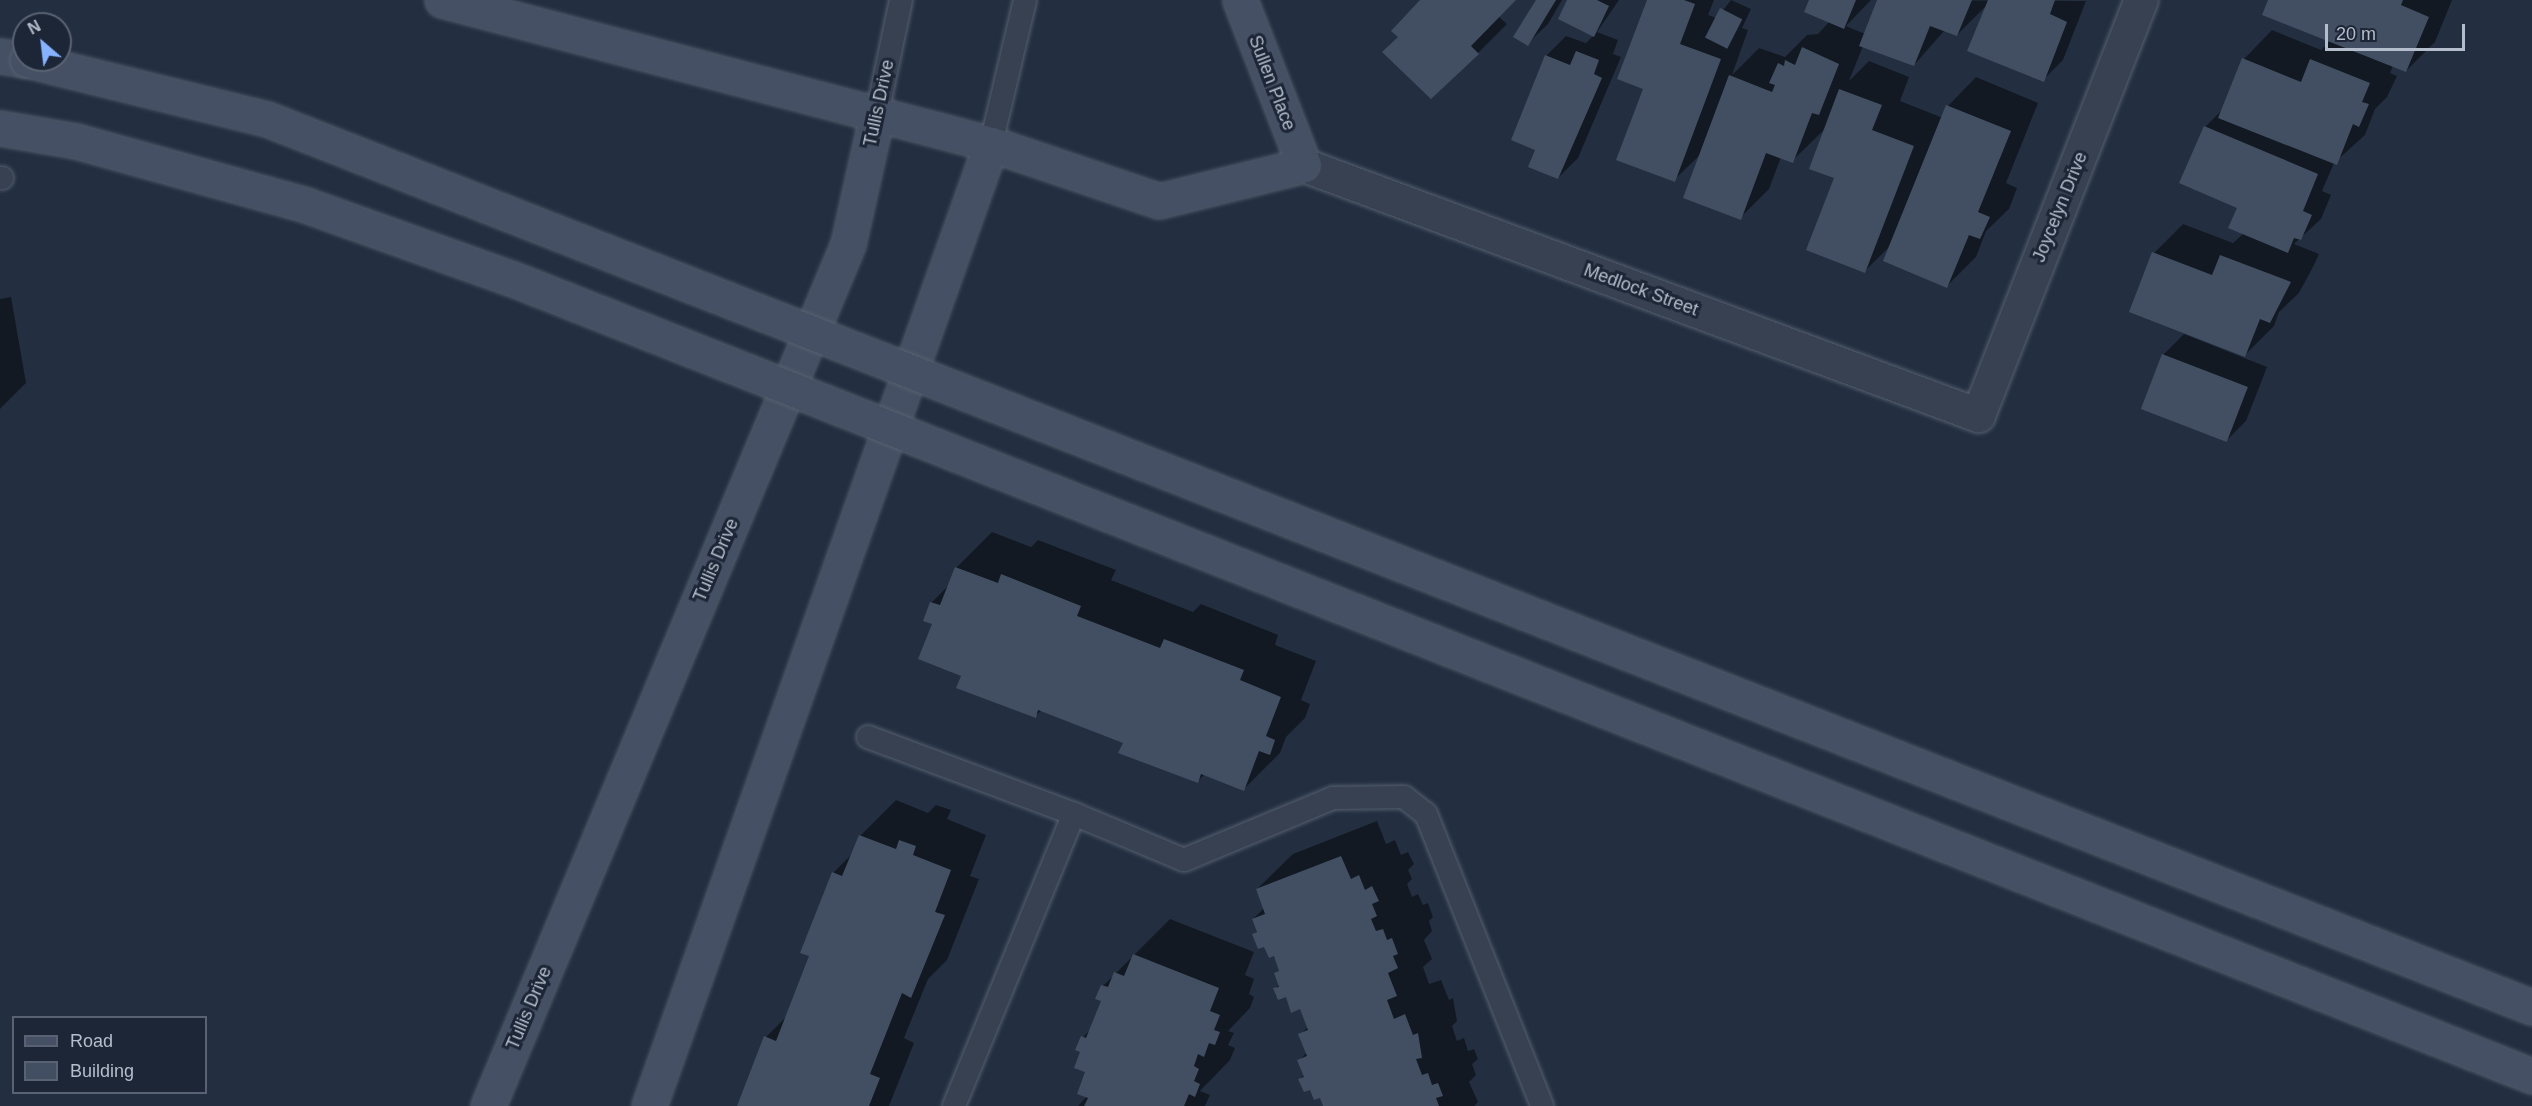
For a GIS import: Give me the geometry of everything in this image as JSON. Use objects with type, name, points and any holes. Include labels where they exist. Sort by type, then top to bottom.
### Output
[{"type":"main road","points":[[442,0],[991,144],[1159,201],[1304,165]]},
{"type":"main road","name":"Sullen Place","points":[[1240,0],[1304,165]]},
{"type":"main road","points":[[72,71],[267,119],[2532,1007]]},
{"type":"main road","name":"Tullis Drive","points":[[488,1106],[848,244],[877,114]]},
{"type":"main road","points":[[0,128],[76,141],[306,205],[513,279],[2532,1076]]},
{"type":"main road","points":[[649,1106],[991,144]]},
{"type":"street","name":"Joycelyn Drive","points":[[1978,415],[2141,0]]},
{"type":"street","name":"Medlock Street","points":[[1304,165],[1978,415]]},
{"type":"lane","name":"Tullis Drive","points":[[877,114],[901,0]]},
{"type":"lane","points":[[991,144],[1025,0]]},
{"type":"lane","points":[[868,737],[1074,814],[1184,860],[1334,798],[1404,797],[1426,814],[1542,1106]]},
{"type":"lane","points":[[954,1106],[1074,814]]},
{"type":"building","points":[[1420,0],[1516,0],[1471,46],[1479,54],[1431,99],[1382,52],[1398,37],[1391,31]]},
{"type":"building","points":[[1536,0],[1556,0],[1528,46],[1513,37]]},
{"type":"building","points":[[1567,0],[1597,0],[1609,6],[1594,37],[1558,19]]},
{"type":"building","points":[[1647,0],[1684,0],[1695,4],[1680,44],[1721,59],[1675,182],[1616,160],[1643,89],[1617,79]]},
{"type":"building","points":[[1809,0],[1856,0],[1844,29],[1804,12]]},
{"type":"building","points":[[1877,0],[1972,0],[1957,36],[1930,26],[1914,66],[1859,46]]},
{"type":"building","points":[[1988,0],[2055,0],[2050,14],[2067,22],[2044,82],[1967,51]]},
{"type":"building","points":[[2268,0],[2403,0],[2401,5],[2429,17],[2406,72],[2262,15]]},
{"type":"building","points":[[1720,8],[1742,19],[1727,49],[1705,37]]},
{"type":"building","points":[[1802,47],[1839,64],[1819,115],[1812,113],[1793,163],[1766,153],[1741,220],[1683,198],[1729,75],[1772,92],[1775,85],[1769,83],[1778,63],[1784,66],[1785,60],[1795,65]]},
{"type":"building","points":[[1576,51],[1599,60],[1594,74],[1602,78],[1558,179],[1528,167],[1535,150],[1511,140],[1545,55],[1570,65]]},
{"type":"building","points":[[2242,58],[2301,82],[2310,59],[2370,83],[2362,102],[2369,104],[2359,127],[2353,124],[2337,165],[2218,118]]},
{"type":"building","points":[[1839,89],[1882,105],[1872,130],[1914,146],[1865,273],[1806,250],[1834,178],[1809,169]]},
{"type":"building","points":[[1946,105],[2011,131],[1978,212],[1990,217],[1980,239],[1969,235],[1947,288],[1883,261]]},
{"type":"building","points":[[2204,126],[2318,174],[2303,211],[2312,215],[2301,240],[2294,238],[2288,253],[2228,228],[2237,208],[2179,183]]},
{"type":"building","points":[[2152,252],[2212,275],[2220,255],[2291,282],[2270,323],[2260,319],[2245,357],[2129,312]]},
{"type":"building","points":[[2162,354],[2248,387],[2227,442],[2141,409]]},
{"type":"building","points":[[955,567],[998,583],[1001,574],[1081,606],[1077,616],[1160,648],[1164,639],[1244,670],[1240,680],[1281,697],[1266,736],[1275,740],[1270,755],[1259,751],[1244,791],[1201,774],[1198,783],[1118,753],[1123,743],[1038,710],[1036,718],[956,688],[961,676],[918,659],[932,624],[923,621],[930,602],[940,605]]},
{"type":"building","points":[[859,835],[896,849],[899,840],[916,846],[913,855],[951,870],[935,912],[945,915],[911,998],[902,993],[870,1074],[880,1078],[869,1106],[737,1106],[764,1036],[776,1041],[809,956],[800,953],[832,872],[842,876]]},
{"type":"building","points":[[1341,856],[1351,879],[1359,875],[1365,890],[1372,886],[1379,901],[1372,904],[1377,916],[1371,919],[1376,931],[1383,929],[1387,940],[1392,938],[1398,954],[1393,956],[1398,968],[1388,973],[1397,996],[1387,1000],[1394,1019],[1405,1014],[1413,1035],[1418,1033],[1422,1058],[1416,1059],[1422,1075],[1428,1073],[1432,1085],[1438,1083],[1443,1096],[1436,1098],[1439,1106],[1323,1106],[1320,1098],[1314,1100],[1310,1090],[1304,1092],[1298,1079],[1304,1077],[1297,1060],[1307,1056],[1298,1034],[1308,1030],[1300,1009],[1291,1013],[1286,997],[1278,1000],[1273,988],[1279,987],[1274,973],[1279,971],[1274,956],[1269,958],[1264,947],[1258,949],[1252,934],[1257,932],[1252,919],[1265,914],[1256,889]]},
{"type":"building","points":[[1133,954],[1219,988],[1210,1011],[1220,1015],[1214,1030],[1220,1032],[1215,1045],[1209,1043],[1204,1057],[1198,1054],[1194,1066],[1199,1069],[1194,1081],[1200,1084],[1195,1097],[1189,1094],[1184,1106],[1084,1106],[1088,1098],[1077,1094],[1085,1072],[1074,1068],[1080,1052],[1075,1050],[1081,1036],[1086,1038],[1101,1001],[1095,999],[1101,985],[1108,987],[1114,972],[1124,976]]}]
